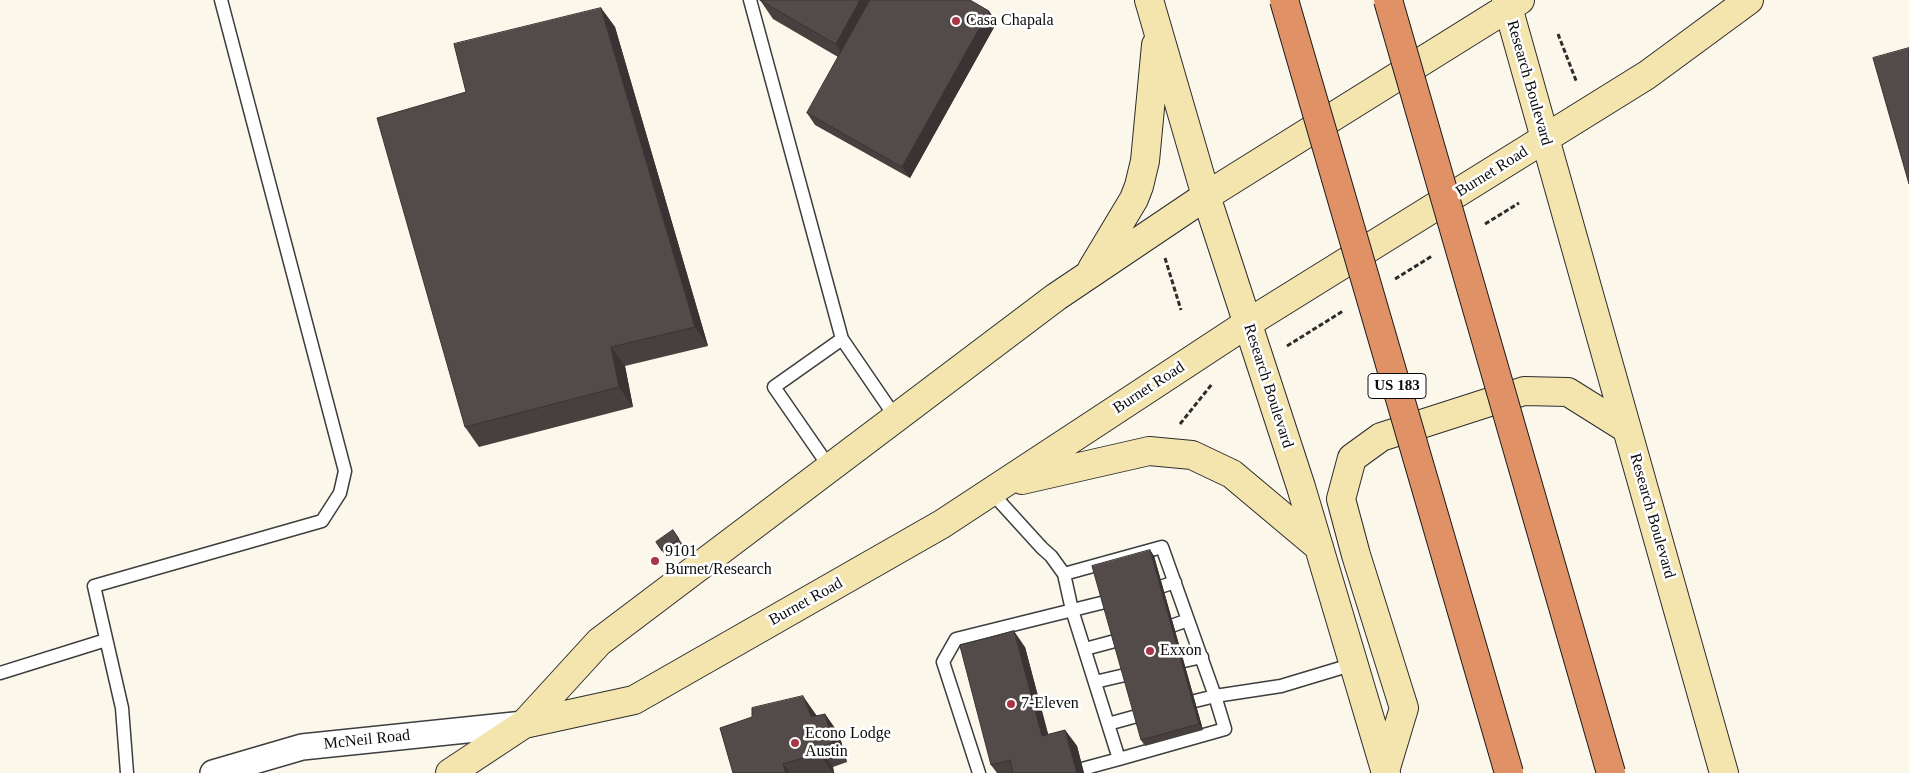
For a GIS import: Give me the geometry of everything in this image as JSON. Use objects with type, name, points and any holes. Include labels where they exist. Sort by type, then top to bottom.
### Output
[{"type":"highway","name":"US 183","points":[[1284,0],[1509,773]]},
{"type":"highway","points":[[1388,0],[1611,773]]},
{"type":"main road","name":"Research Boulevard","points":[[1149,0],[1206,196],[1318,547],[1386,772]]},
{"type":"main road","name":"Burnet Road","points":[[524,724],[634,700],[942,524],[1248,324],[1647,75],[1750,0]]},
{"type":"main road","name":"Research Boulevard","points":[[1511,3],[1545,139],[1724,773]]},
{"type":"main road","name":"Burnet Road","points":[[450,773],[524,724],[599,642],[1056,297],[1206,196],[1511,3]]},
{"type":"main road","points":[[1088,276],[1134,199],[1139,186],[1145,161],[1158,32]]},
{"type":"main road","points":[[1386,772],[1404,708],[1356,555],[1342,499],[1352,458],[1381,437],[1524,391],[1568,392],[1627,428]]},
{"type":"main road","points":[[997,488],[1148,451],[1192,455],[1232,474],[1318,547]]},
{"type":"street","name":"McNeil Road","points":[[213,773],[302,747],[524,724]]},
{"type":"lane","points":[[127,773],[122,708],[94,586],[322,521],[340,493],[345,470],[221,0]]},
{"type":"lane","points":[[750,0],[842,339],[896,418]]},
{"type":"lane","points":[[830,468],[774,387],[842,339]]},
{"type":"lane","points":[[997,488],[1064,574],[1072,610],[1119,759]]},
{"type":"lane","points":[[1064,574],[1162,547],[1169,584],[1188,620],[1225,729],[1082,769]]},
{"type":"lane","points":[[979,773],[943,662],[956,639],[1105,602]]},
{"type":"lane","points":[[1174,625],[1188,620]]},
{"type":"lane","points":[[0,673],[106,640]]},
{"type":"lane","points":[[1085,649],[1116,641]]},
{"type":"lane","points":[[1184,660],[1202,657]]},
{"type":"lane","points":[[1195,701],[1280,686],[1354,664]]},
{"type":"lane","points":[[1095,682],[1125,675]]},
{"type":"lane","points":[[1108,724],[1136,716]]},
{"type":"path","points":[[1558,34],[1578,84]]},
{"type":"path","points":[[1162,250],[1181,310]]},
{"type":"path","points":[[1179,425],[1215,381]]},
{"type":"building","points":[[760,0],[860,0],[836,44]]},
{"type":"building","points":[[870,0],[970,0],[989,11],[902,167],[807,113]]},
{"type":"building","points":[[601,8],[695,327],[611,347],[619,387],[465,427],[377,118],[466,92],[454,44]]},
{"type":"building","points":[[1909,48],[1909,184],[1873,58]]},
{"type":"building","points":[[673,530],[679,539],[662,551],[656,542]]},
{"type":"building","name":"Exxon","points":[[1150,550],[1199,724],[1141,740],[1092,566]]},
{"type":"building","name":"7-Eleven","points":[[1014,631],[1042,736],[1065,730],[1077,773],[1013,773],[1010,760],[991,765],[960,646]]},
{"type":"building","points":[[803,696],[811,717],[825,714],[833,742],[819,748],[821,756],[808,760],[806,757],[783,764],[786,773],[733,773],[720,728],[752,717],[752,708]]},
{"type":"place","name":"Casa Chapala","points":[[956,21]]},
{"type":"place","name":"9101 Burnet/Research","points":[[655,561]]},
{"type":"place","name":"Exxon","points":[[1150,651]]},
{"type":"place","name":"7-Eleven","points":[[1011,704]]},
{"type":"place","name":"Econo Lodge Austin","points":[[795,743]]}]
